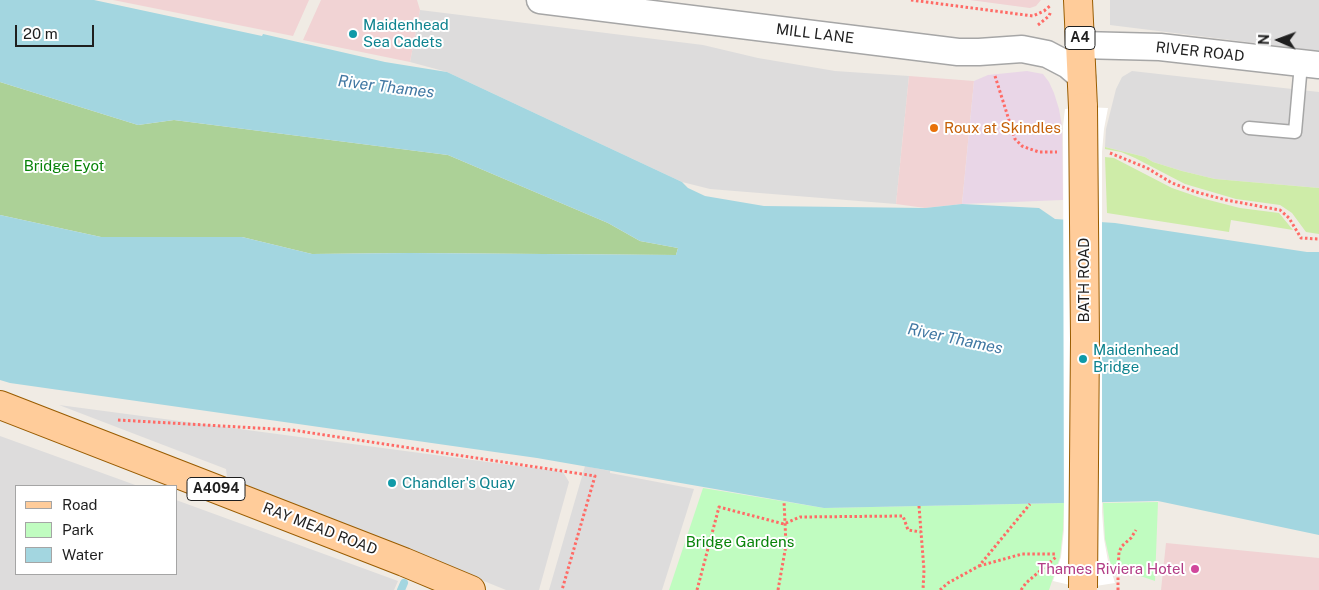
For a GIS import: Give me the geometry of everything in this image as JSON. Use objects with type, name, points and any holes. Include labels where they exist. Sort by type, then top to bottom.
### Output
[{"type":"main road","name":"BATH ROAD","points":[[1065,1],[1080,45],[1083,108],[1085,424],[1082,589]]},
{"type":"main road","name":"RAY MEAD ROAD","points":[[0,405],[471,590]]},
{"type":"street","name":"MILL LANE","points":[[540,0],[958,52],[1022,49],[1047,54],[1068,66],[1082,77]]},
{"type":"street","name":"RIVER ROAD","points":[[1080,45],[1160,47],[1310,65]]},
{"type":"lane","points":[[1249,128],[1295,132],[1310,65]]},
{"type":"path","points":[[910,0],[1033,16],[1065,1]]},
{"type":"path","points":[[1000,50],[993,66],[1012,130],[1022,146],[1039,152]]},
{"type":"path","points":[[1114,154],[1196,192],[1226,200],[1280,210],[1289,218],[1301,238],[1319,239]]},
{"type":"path","points":[[117,420],[292,430],[595,476],[562,590]]},
{"type":"path","points":[[778,590],[786,545],[784,501]]},
{"type":"path","points":[[979,566],[1030,504]]},
{"type":"path","points":[[919,506],[924,570],[923,590]]},
{"type":"path","points":[[697,590],[719,507],[784,524],[800,517],[903,516],[908,530],[921,532]]},
{"type":"path","points":[[1118,590],[1120,552],[1122,546],[1131,538],[1136,530]]},
{"type":"path","points":[[940,590],[948,583],[979,566],[1022,554],[1060,554],[1026,583],[1021,590]]},
{"type":"shaded area","points":[[113,0],[309,0],[293,36]]},
{"type":"shaded area","points":[[321,0],[417,0],[420,10],[410,62],[303,40]]},
{"type":"shaded area","points":[[970,0],[1041,0],[1036,6],[1030,8]]},
{"type":"shaded area","points":[[1110,0],[1319,0],[1319,51],[1110,25]]},
{"type":"shaded area","points":[[420,10],[703,45],[758,58],[835,71],[909,76],[896,204],[710,189],[682,182],[447,72],[410,62]]},
{"type":"shaded area","points":[[1027,71],[1043,74],[1049,82],[1059,109],[1062,126],[1063,200],[962,204],[974,81],[988,75]]},
{"type":"shaded area","points":[[1132,71],[1319,92],[1319,188],[1215,179],[1153,162],[1145,157],[1105,147],[1106,129],[1116,89],[1122,77]]},
{"type":"shaded area","points":[[909,76],[974,81],[962,204],[925,208],[896,204]]},
{"type":"shaded area","points":[[59,405],[563,472],[569,482],[539,590],[506,590],[227,477],[226,469]]},
{"type":"shaded area","points":[[0,436],[135,485],[15,485],[15,575],[178,575],[178,501],[398,581],[394,590],[0,590]]},
{"type":"shaded area","points":[[585,466],[610,471],[610,473],[694,489],[662,590],[549,590]]},
{"type":"shaded area","points":[[1166,543],[1319,558],[1319,590],[1161,590]]},
{"type":"green space","name":"Bridge Eyot","points":[[0,82],[138,125],[174,120],[448,155],[608,223],[640,241],[678,248],[676,255],[312,254],[242,237],[101,237],[0,215]]},
{"type":"green space","points":[[1105,147],[1145,157],[1153,162],[1215,179],[1319,188],[1319,234],[1306,232],[1292,213],[1280,205],[1236,199],[1185,184],[1135,158],[1121,152],[1105,149]]},
{"type":"green space","points":[[1105,157],[1114,158],[1172,188],[1201,198],[1240,208],[1279,213],[1293,230],[1231,220],[1229,232],[1107,213]]},
{"type":"green space","name":"Bridge Gardens","points":[[703,488],[824,508],[1064,503],[1060,557],[1049,590],[669,590]]},
{"type":"green space","points":[[1158,502],[1155,581],[1111,566],[1105,539],[1103,503]]},
{"type":"water","name":"River Thames","points":[[0,0],[94,0],[262,36],[263,34],[385,62],[447,72],[682,182],[688,188],[705,196],[764,206],[925,208],[962,204],[1039,208],[1055,219],[1115,223],[1307,252],[1319,252],[1319,535],[1158,501],[824,508],[537,458],[10,383],[0,380],[0,215],[101,237],[242,237],[312,254],[676,255],[678,248],[640,241],[608,223],[448,155],[174,120],[138,125],[0,82]]},
{"type":"pier","name":"Maidenhead Bridge","points":[[1083,107],[1108,108],[1102,152],[1102,512],[1108,561],[1115,583],[1083,588],[1053,581],[1061,557],[1064,530],[1063,126],[1065,109]]},
{"type":"waterway","points":[[401,590],[404,583]]},
{"type":"place","name":"Maidenhead Sea Cadets","points":[[353,34]]},
{"type":"place","name":"Roux at Skindles","points":[[934,128]]},
{"type":"place","name":"Maidenhead Bridge","points":[[1083,359]]},
{"type":"place","name":"Chandler's Quay","points":[[392,483]]},
{"type":"place","name":"Thames Riviera Hotel","points":[[1195,569]]}]
